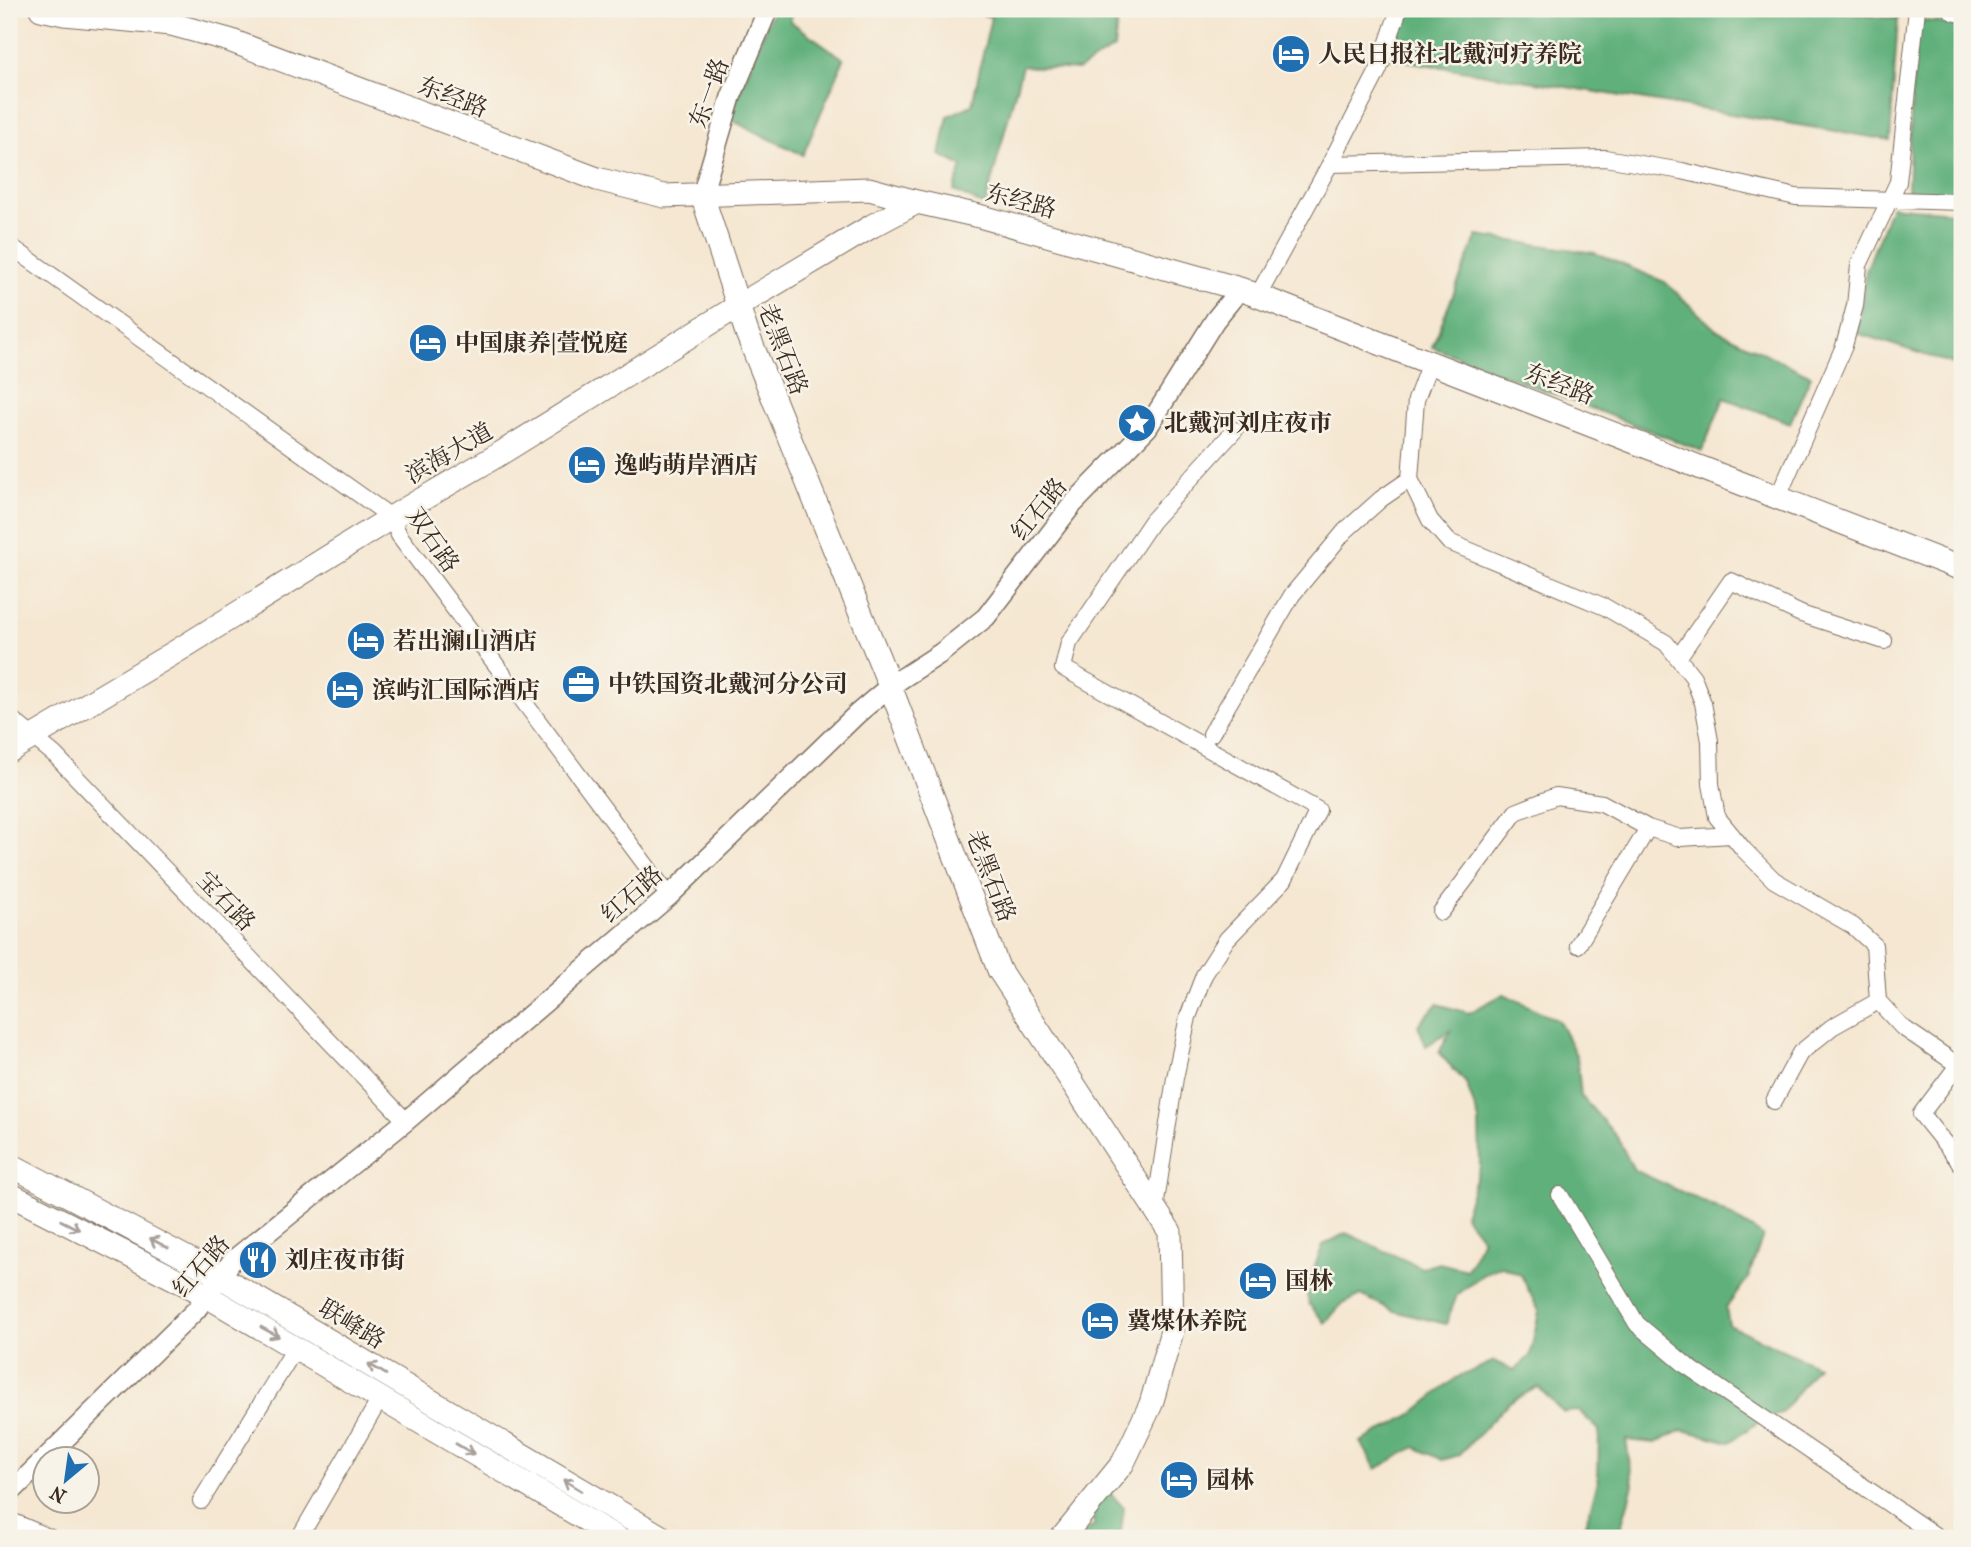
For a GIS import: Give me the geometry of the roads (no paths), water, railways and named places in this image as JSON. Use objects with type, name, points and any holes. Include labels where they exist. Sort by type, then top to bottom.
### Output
[{"type":"main road","name":"东经路","points":[[41,9],[64,14],[167,16],[597,179],[664,197],[869,188],[1249,292],[1962,569]]},
{"type":"main road","points":[[1955,9],[1962,10]]},
{"type":"main road","name":"老黑石路","points":[[702,195],[738,306],[890,686],[999,970],[1170,1232],[1172,1331],[1151,1404],[1123,1463],[1062,1538]]},
{"type":"main road","name":"滨海大道","points":[[9,751],[391,517],[498,456],[738,306],[917,202]]},
{"type":"main road","name":"联峰路","points":[[9,1164],[220,1276],[622,1532]]},
{"type":"main road","name":"联峰路","points":[[9,1194],[206,1296],[380,1399],[622,1532],[663,1538]]},
{"type":"street","name":"东一路","points":[[702,195],[731,97],[768,9]]},
{"type":"street","points":[[1249,292],[1330,164],[1378,69],[1399,9]]},
{"type":"street","points":[[1777,497],[1844,346],[1855,306],[1859,265],[1898,182],[1917,9]]},
{"type":"street","points":[[1330,164],[1605,158],[1682,171],[1796,197],[1962,202]]},
{"type":"street","name":"双石路","points":[[9,245],[391,517],[399,535],[669,896]]},
{"type":"street","name":"红石路","points":[[9,1494],[196,1310],[232,1261],[406,1121],[669,896],[890,686],[942,653],[986,617],[1072,505],[1148,427],[1215,320],[1249,292]]},
{"type":"street","points":[[1430,362],[1416,400],[1410,480],[1430,520],[1449,542],[1605,607],[1666,643],[1692,677],[1703,703],[1710,741],[1711,784],[1717,817],[1774,880],[1853,926],[1874,945],[1878,1002],[1902,1027],[1960,1063],[1921,1114],[1962,1165]]},
{"type":"street","points":[[1155,1208],[1175,1078],[1188,1017],[1204,975],[1227,939],[1284,880],[1318,810],[1063,668],[1069,643],[1152,521],[1235,430]]},
{"type":"street","points":[[1211,733],[1292,595],[1345,531],[1381,499],[1410,480]]},
{"type":"street","points":[[1678,658],[1731,581],[1801,614],[1884,641]]},
{"type":"street","name":"宝石路","points":[[9,717],[55,754],[406,1121]]},
{"type":"street","points":[[1441,912],[1516,812],[1556,796],[1602,803],[1648,828],[1680,838],[1732,835]]},
{"type":"street","points":[[1578,944],[1648,828]]},
{"type":"street","points":[[1774,1101],[1800,1053],[1832,1027],[1878,1002]]},
{"type":"street","points":[[1560,1195],[1637,1324],[1687,1366],[1939,1538]]},
{"type":"street","points":[[201,1501],[296,1347]]},
{"type":"street","points":[[299,1538],[380,1399]]},
{"type":"street","points":[[9,1520],[51,1538]]},
{"type":"place","name":"人民日报社北戴河疗养院","points":[[1291,54]]},
{"type":"place","name":"中国康养|萱悦庭","points":[[428,343]]},
{"type":"place","name":"北戴河刘庄夜市","points":[[1137,423]]},
{"type":"place","name":"逸屿萌岸酒店","points":[[587,465]]},
{"type":"place","name":"若出澜山酒店","points":[[366,641]]},
{"type":"place","name":"中铁国资北戴河分公司","points":[[581,684]]},
{"type":"place","name":"滨屿汇国际酒店","points":[[345,690]]},
{"type":"place","name":"刘庄夜市街","points":[[258,1260]]},
{"type":"place","name":"国林","points":[[1258,1281]]},
{"type":"place","name":"冀煤休养院","points":[[1100,1321]]},
{"type":"place","name":"园林","points":[[1179,1480]]}]
